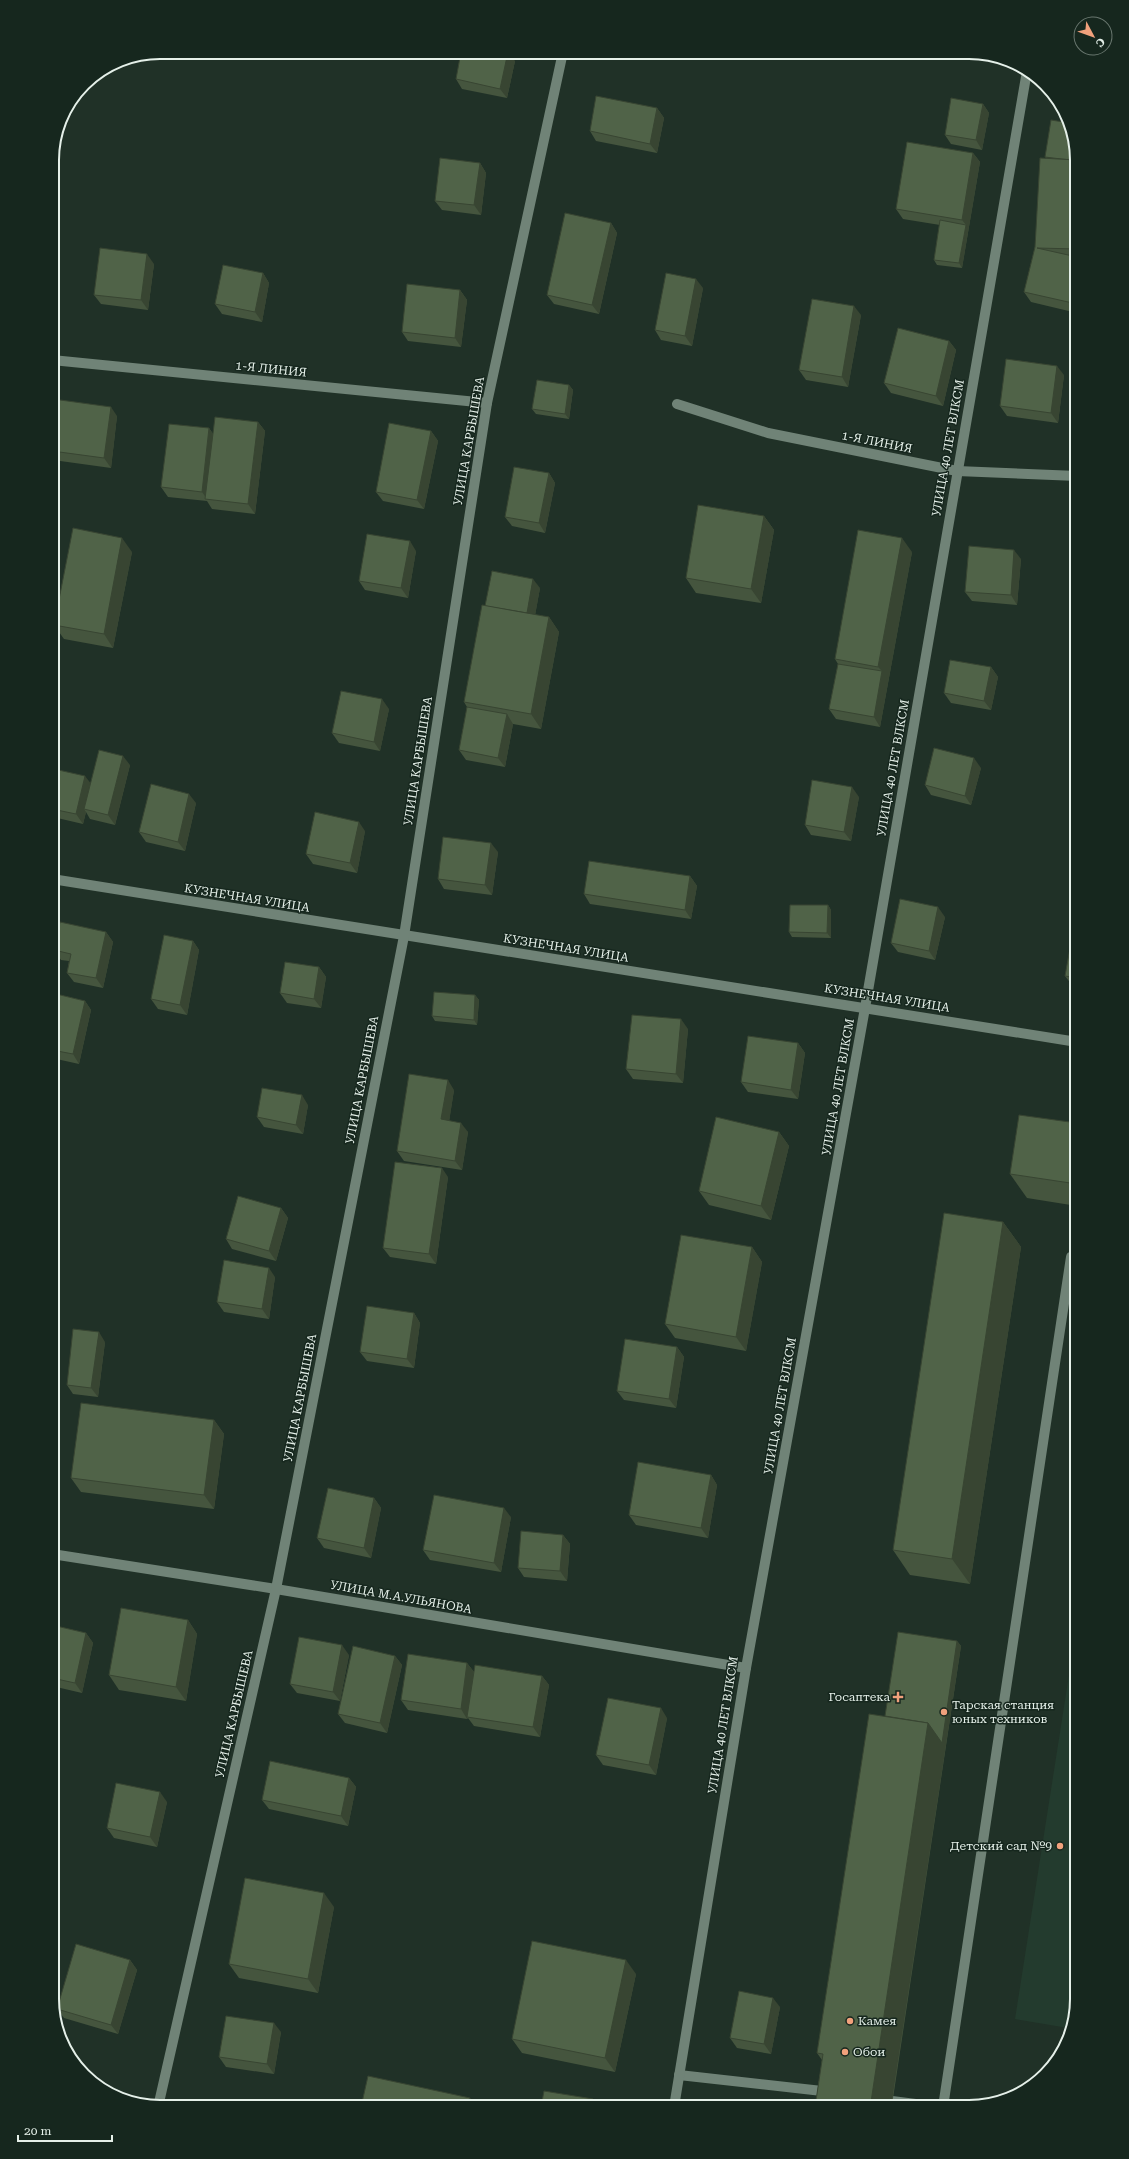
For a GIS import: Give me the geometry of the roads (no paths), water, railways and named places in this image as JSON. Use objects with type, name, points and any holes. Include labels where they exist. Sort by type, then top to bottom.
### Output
[{"type":"street","name":"УЛИЦА КАРБЫШЕВА","points":[[160,2100],[276,1589],[404,936],[487,403],[561,59]]},
{"type":"street","name":"УЛИЦА 40 ЛЕТ ВЛКСМ","points":[[675,2100],[746,1668],[865,1008],[1026,77]]},
{"type":"street","name":"1-Я ЛИНИЯ","points":[[59,361],[487,403]]},
{"type":"street","name":"1-Я ЛИНИЯ","points":[[677,404],[768,433],[957,471],[1070,476]]},
{"type":"street","name":"КУЗНЕЧНАЯ УЛИЦА","points":[[59,880],[1070,1041]]},
{"type":"street","points":[[944,2100],[1070,1263]]},
{"type":"street","name":"УЛИЦА М.А.УЛЬЯНОВА","points":[[59,1555],[276,1589],[746,1668]]},
{"type":"street","points":[[679,2075],[838,2093]]},
{"type":"place","name":"Госаптека","points":[[898,1697]]},
{"type":"place","name":"Тарская станция юных техников","points":[[944,1712]]},
{"type":"place","name":"Детский сад №9","points":[[1060,1846]]},
{"type":"place","name":"Камея","points":[[850,2021]]},
{"type":"place","name":"Обои","points":[[845,2052]]}]
